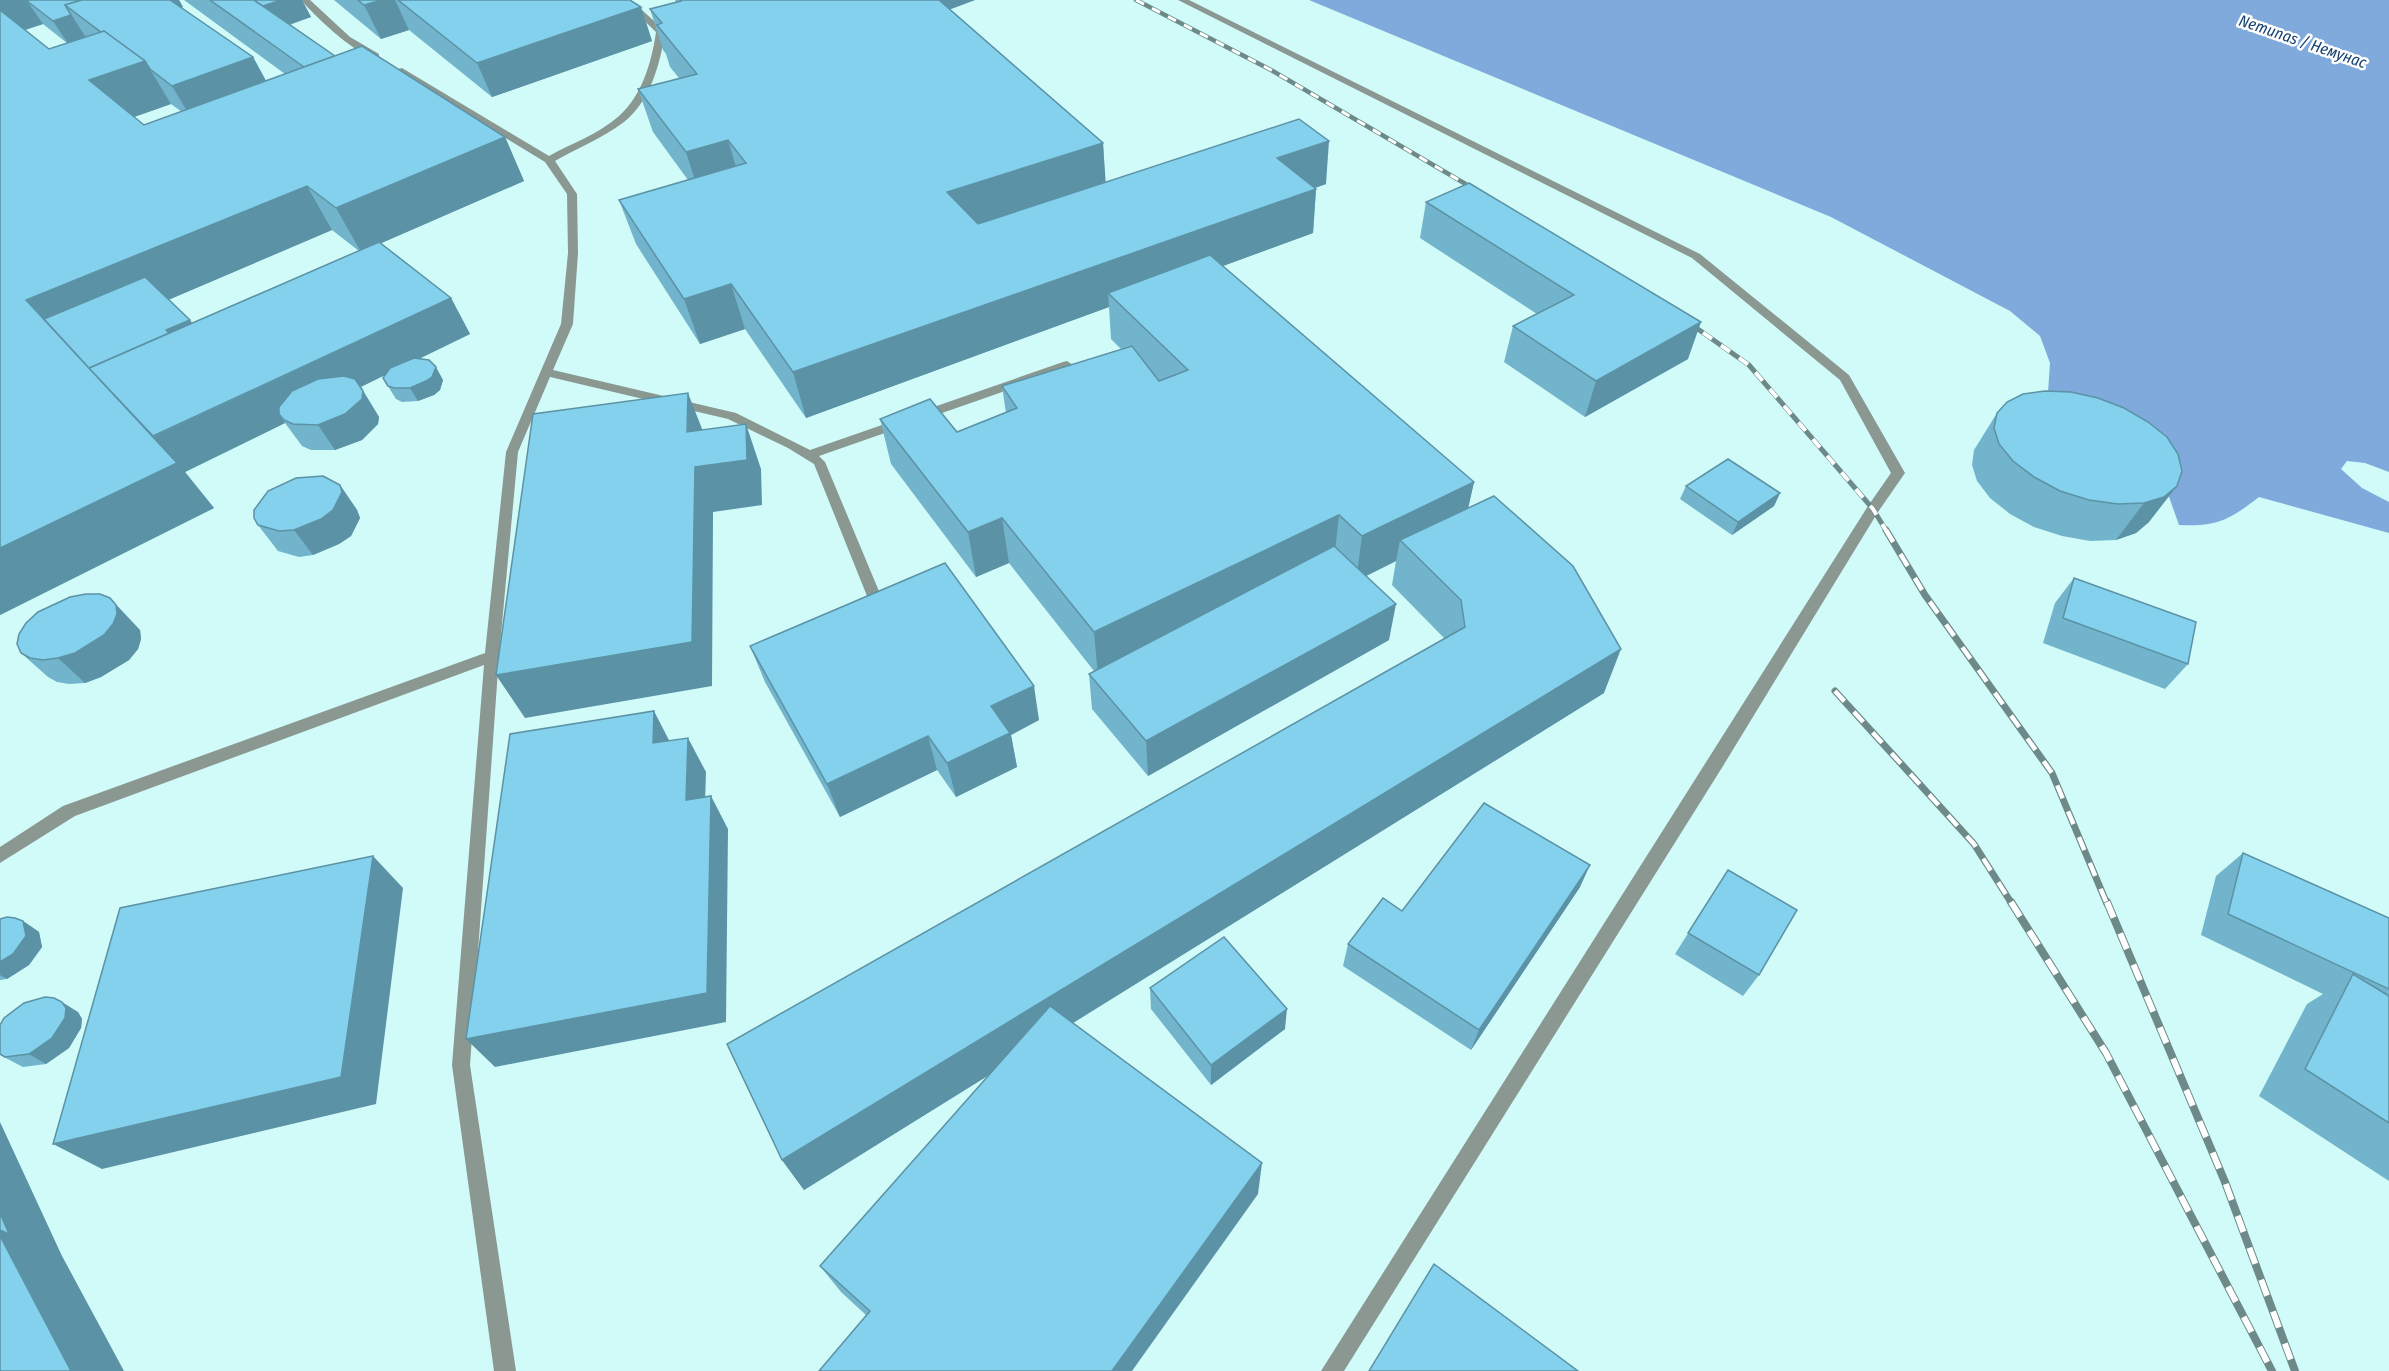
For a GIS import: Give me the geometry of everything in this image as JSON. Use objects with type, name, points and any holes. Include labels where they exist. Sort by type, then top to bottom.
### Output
[{"type":"lane","points":[[305,0],[347,39],[549,160],[572,194],[573,253],[567,324],[512,452],[492,656],[461,1065],[505,1371]]},
{"type":"lane","points":[[1182,0],[1696,256],[1845,378],[1898,473],[1873,509],[1332,1371]]},
{"type":"lane","points":[[549,160],[623,118],[645,87],[659,50],[661,31],[632,4]]},
{"type":"lane","points":[[808,455],[1067,365]]},
{"type":"lane","points":[[546,372],[732,416],[792,445],[819,462],[874,596]]},
{"type":"lane","points":[[0,856],[69,811],[492,656]]},
{"type":"water","name":"Nemunas / Немунас","points":[[1309,0],[2389,0],[2389,472],[2365,463],[2347,461],[2341,469],[2362,488],[2389,502],[2389,533],[2259,497],[2222,520],[2203,525],[2179,525],[2168,494],[2048,392],[2050,363],[2040,336],[2010,311],[1831,217]]},
{"type":"building","points":[[82,0],[65,5],[71,15],[53,21],[27,1]]},
{"type":"building","points":[[82,0],[170,0],[253,57],[172,86],[150,69],[145,61],[65,5]]},
{"type":"building","points":[[210,0],[254,0],[335,56],[304,67]]},
{"type":"building","points":[[254,0],[281,0],[263,6]]},
{"type":"building","points":[[358,0],[382,0],[364,5]]},
{"type":"building","points":[[398,0],[630,0],[641,7],[477,63]]},
{"type":"building","points":[[680,0],[939,0],[1103,143],[947,192],[978,224],[1299,119],[1329,141],[1277,158],[1316,189],[793,372],[731,284],[684,299],[619,200],[746,163],[728,140],[686,152],[638,89],[697,74],[657,25],[662,23],[650,9]]},
{"type":"building","points":[[0,10],[49,49],[104,31],[145,61],[89,80],[144,125],[362,46],[505,137],[336,208],[307,186],[26,300],[177,463],[0,548]]},
{"type":"building","points":[[1469,183],[1701,322],[1596,381],[1513,326],[1574,295],[1426,202]]},
{"type":"building","points":[[379,242],[451,298],[153,436],[89,368]]},
{"type":"building","points":[[1210,255],[1474,482],[1362,536],[1339,515],[1094,632],[1002,518],[968,532],[880,419],[930,399],[957,432],[1017,408],[1002,386],[1132,346],[1159,381],[1188,370],[1108,293]]},
{"type":"building","points":[[145,277],[190,320],[166,330],[169,333],[89,368],[44,319]]},
{"type":"building","points":[[414,358],[429,360],[436,367],[432,377],[410,388],[388,386],[383,378],[390,368]]},
{"type":"building","points":[[344,376],[355,379],[363,391],[362,399],[345,414],[318,425],[293,424],[284,420],[279,414],[279,407],[292,391],[318,379]]},
{"type":"building","points":[[2045,391],[2071,392],[2098,398],[2124,408],[2148,422],[2167,437],[2178,454],[2182,471],[2177,486],[2164,497],[2144,503],[2118,504],[2089,500],[2060,491],[2034,477],[2013,461],[1999,444],[1994,428],[1997,413],[2007,402],[2023,394]]},
{"type":"building","points":[[688,393],[687,432],[746,424],[747,460],[695,467],[692,642],[496,675],[533,414]]},
{"type":"building","points":[[1728,459],[1780,493],[1738,522],[1686,486]]},
{"type":"building","points":[[323,476],[340,485],[342,492],[333,510],[321,519],[294,530],[279,531],[258,525],[254,518],[254,510],[268,491],[296,478]]},
{"type":"building","points":[[1494,496],[1573,566],[1621,649],[782,1160],[727,1044],[1465,627],[1461,600],[1400,540]]},
{"type":"building","points":[[1334,546],[1396,604],[1146,741],[1089,674]]},
{"type":"building","points":[[945,563],[1034,686],[991,706],[1010,733],[947,763],[928,736],[827,784],[750,646]]},
{"type":"building","points":[[2074,578],[2196,622],[2188,664],[2063,618]]},
{"type":"building","points":[[100,594],[110,598],[116,605],[117,614],[113,624],[104,635],[75,653],[58,658],[43,660],[30,658],[21,653],[17,644],[19,634],[26,623],[38,612],[70,597]]},
{"type":"building","points":[[654,711],[653,743],[688,738],[686,800],[711,796],[707,993],[466,1039],[510,734]]},
{"type":"building","points":[[1484,803],[1590,865],[1479,1030],[1348,944],[1383,898],[1402,911]]},
{"type":"building","points":[[2243,853],[2389,918],[2389,989],[2228,914]]},
{"type":"building","points":[[373,856],[341,1077],[53,1144],[120,908]]},
{"type":"building","points":[[1728,870],[1797,910],[1759,975],[1688,933]]},
{"type":"building","points":[[7,917],[23,921],[26,936],[13,954],[0,962],[0,919]]},
{"type":"building","points":[[1224,937],[1287,1009],[1211,1065],[1150,988]]},
{"type":"building","points":[[2353,974],[2389,996],[2389,1123],[2305,1069]]},
{"type":"building","points":[[45,997],[62,1002],[66,1008],[65,1018],[52,1038],[29,1054],[5,1057],[0,1054],[0,1025],[4,1018],[24,1003]]},
{"type":"building","points":[[1050,1006],[1262,1163],[1112,1371],[819,1371],[870,1311],[820,1266]]},
{"type":"building","points":[[0,1213],[9,1234],[0,1230]]},
{"type":"building","points":[[0,1236],[71,1371],[0,1371]]},
{"type":"building","points":[[1434,1264],[1578,1371],[1369,1371]]},
{"type":"railway","points":[[1136,0],[1271,70],[1481,193]]},
{"type":"railway","points":[[1685,320],[1749,365],[1873,509],[1887,532]]},
{"type":"railway","points":[[1886,530],[1925,595],[2052,773],[2107,904]]},
{"type":"railway","points":[[1835,691],[1974,844],[2012,904]]},
{"type":"railway","points":[[2011,902],[2106,1053],[2272,1371]]},
{"type":"railway","points":[[2107,902],[2225,1182],[2295,1371]]}]
